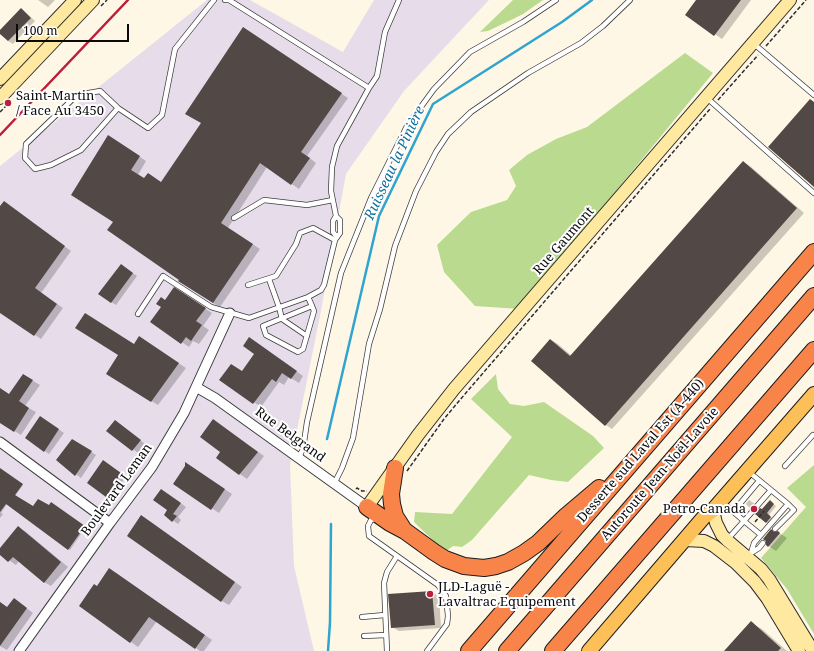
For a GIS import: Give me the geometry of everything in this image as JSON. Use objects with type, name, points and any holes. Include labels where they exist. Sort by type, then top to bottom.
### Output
[{"type":"highway","name":"Desserte sud Laval Est (A-440)","points":[[469,651],[814,252]]},
{"type":"highway","name":"Autoroute Jean-Noël-Lavoie","points":[[507,651],[814,296]]},
{"type":"highway","points":[[553,651],[814,350]]},
{"type":"highway","points":[[373,515],[405,531],[434,552],[457,564],[477,568],[490,567],[503,564],[520,557],[634,459]]},
{"type":"highway","points":[[400,471],[391,494],[395,516],[405,531]]},
{"type":"main road","points":[[589,651],[704,517],[717,506],[814,394]]},
{"type":"street","points":[[0,79],[75,0]]},
{"type":"street","points":[[0,98],[93,0]]},
{"type":"street","name":"Rue Gaumont","points":[[373,515],[400,471],[423,427],[711,100],[753,43],[790,0]]},
{"type":"street","name":"Boulevard Leman","points":[[18,651],[110,522],[152,467],[184,412],[230,313]]},
{"type":"street","name":"Rue Belgrand","points":[[196,387],[215,398],[299,458],[373,515]]},
{"type":"street","points":[[0,442],[110,522]]},
{"type":"street","points":[[717,506],[716,523],[723,544]]},
{"type":"street","points":[[685,540],[723,544],[760,569],[770,579],[813,651]]},
{"type":"street","points":[[746,559],[761,589],[798,651]]},
{"type":"lane","points":[[118,108],[81,150],[51,165],[35,169],[25,158],[26,144],[77,95],[100,91],[118,108],[148,128],[162,115],[175,49],[214,0]]},
{"type":"lane","points":[[225,0],[229,0],[369,88]]},
{"type":"lane","points":[[138,314],[163,276],[211,307],[249,318],[308,297],[321,290],[324,285],[336,239],[340,233],[340,220],[336,216],[331,191],[332,167],[337,146],[377,76],[385,32],[399,0]]},
{"type":"lane","points":[[299,458],[303,449],[307,422],[341,273],[371,198],[407,126],[434,89],[470,52],[523,22],[556,0]]},
{"type":"lane","points":[[334,484],[342,468],[353,438],[365,376],[369,344],[380,309],[395,246],[416,191],[436,152],[448,134],[471,112],[528,73],[581,43],[603,26],[630,0]]},
{"type":"lane","points":[[753,43],[814,95]]},
{"type":"lane","points":[[711,100],[814,193]]},
{"type":"lane","points":[[234,218],[264,200],[307,206],[333,200]]},
{"type":"lane","points":[[248,285],[276,276],[296,244],[300,233],[313,228],[336,239]]},
{"type":"lane","points":[[268,279],[282,319],[307,336]]},
{"type":"lane","points":[[308,297],[312,306],[314,311],[303,349],[298,352],[266,335],[263,326],[312,306]]},
{"type":"lane","points":[[785,466],[813,435]]},
{"type":"lane","points":[[747,471],[794,510],[775,529]]},
{"type":"lane","points":[[733,512],[760,481]]},
{"type":"lane","points":[[723,544],[771,490]]},
{"type":"lane","points":[[746,559],[754,543],[788,504]]},
{"type":"lane","points":[[717,506],[733,512],[761,535]]},
{"type":"lane","points":[[373,515],[367,528],[369,536],[438,585],[446,596],[448,616],[447,624],[427,651]]},
{"type":"lane","points":[[746,559],[763,543]]},
{"type":"lane","points":[[388,651],[384,580],[397,556]]},
{"type":"lane","points":[[362,617],[385,615]]},
{"type":"lane","points":[[364,636],[386,635]]},
{"type":"path","points":[[765,47],[806,0]]},
{"type":"path","points":[[711,100],[759,54]]},
{"type":"path","name":"Rue Gaumont","points":[[400,471],[458,401],[710,110]]},
{"type":"path","points":[[357,488],[362,491],[370,490]]},
{"type":"path","points":[[751,527],[764,511]]},
{"type":"shaded area","points":[[207,0],[250,0],[343,52],[374,0],[489,0],[404,91],[346,174],[320,316],[290,465],[294,566],[314,651],[0,651],[0,166]]},
{"type":"green space","points":[[513,0],[543,0],[523,14],[488,31],[480,32]]},
{"type":"green space","points":[[685,53],[713,73],[519,309],[475,306],[444,272],[437,245],[471,212],[507,200],[516,186],[509,170],[527,155],[556,139],[587,127]]},
{"type":"green space","points":[[496,374],[498,389],[510,404],[524,406],[544,402],[593,436],[604,448],[568,482],[529,475],[472,540],[462,547],[453,546],[445,552],[414,522],[415,512],[452,514],[512,437],[471,399]]},
{"type":"green space","points":[[814,465],[814,634],[787,589],[761,558],[806,507],[787,488]]},
{"type":"building","points":[[696,0],[741,0],[714,36],[685,15]]},
{"type":"building","points":[[21,8],[31,18],[8,41],[0,34],[0,30]]},
{"type":"building","points":[[243,27],[342,93],[301,152],[310,158],[291,185],[260,163],[221,223],[253,244],[213,303],[178,281],[179,280],[107,230],[113,222],[71,195],[108,135],[140,156],[131,170],[144,178],[148,173],[161,182],[201,123],[185,114]]},
{"type":"building","points":[[810,99],[814,102],[814,187],[768,147]]},
{"type":"building","points":[[743,161],[797,208],[605,426],[531,361],[550,339],[570,356]]},
{"type":"building","points":[[4,201],[65,246],[35,288],[57,304],[34,336],[0,313],[0,206]]},
{"type":"building","points":[[121,264],[133,273],[111,303],[98,294]]},
{"type":"building","points":[[174,287],[206,308],[196,321],[202,325],[191,341],[186,337],[181,344],[150,322],[161,307],[156,304],[161,297],[165,300]]},
{"type":"building","points":[[85,313],[134,344],[139,336],[179,363],[151,402],[106,374],[118,355],[75,328]]},
{"type":"building","points":[[249,337],[297,371],[291,379],[282,373],[276,382],[272,379],[253,404],[219,380],[231,364],[242,371],[254,354],[243,346]]},
{"type":"building","points":[[23,374],[33,380],[19,401],[29,408],[14,432],[0,423],[0,388],[9,394]]},
{"type":"building","points":[[40,416],[59,429],[44,452],[25,438]]},
{"type":"building","points":[[213,419],[258,452],[239,475],[216,458],[220,452],[200,437]]},
{"type":"building","points":[[115,420],[141,440],[132,451],[106,431]]},
{"type":"building","points":[[72,439],[92,451],[75,476],[56,460]]},
{"type":"building","points":[[103,460],[121,473],[106,497],[87,483]]},
{"type":"building","points":[[185,462],[225,489],[211,510],[173,484],[185,466]]},
{"type":"building","points":[[0,468],[23,484],[15,495],[33,506],[38,499],[49,505],[51,502],[85,526],[68,550],[6,504],[0,512]]},
{"type":"building","points":[[161,489],[181,503],[173,514],[177,516],[172,522],[164,515],[167,510],[153,500]]},
{"type":"building","points":[[770,500],[774,504],[767,513],[771,517],[766,523],[755,514]]},
{"type":"building","points":[[141,515],[235,582],[221,602],[127,536]]},
{"type":"building","points":[[18,526],[61,562],[44,583],[13,557],[8,562],[0,555],[0,548]]},
{"type":"building","points":[[771,529],[774,532],[778,531],[780,533],[768,547],[766,545],[766,541],[763,539]]},
{"type":"building","points":[[109,568],[205,635],[195,649],[149,617],[130,643],[79,606],[94,584],[97,586]]},
{"type":"building","points":[[432,591],[435,625],[391,628],[388,594]]},
{"type":"building","points":[[14,598],[27,608],[0,646],[0,602],[7,607]]},
{"type":"building","points":[[751,621],[781,648],[778,651],[724,651]]},
{"type":"waterway","name":"Ruisseau la Pinière","points":[[327,439],[379,216],[433,104],[562,22],[592,0]]},
{"type":"waterway","name":"Ruisseau la Pinière","points":[[328,651],[330,622],[331,524]]},
{"type":"railway","points":[[0,135],[128,0]]},
{"type":"place","name":"Saint-Martin / Face Au 3450","points":[[8,103]]},
{"type":"place","name":"Petro-Canada","points":[[754,509]]},
{"type":"place","name":"JLD-Laguë - Lavaltrac Equipement","points":[[430,594]]}]
